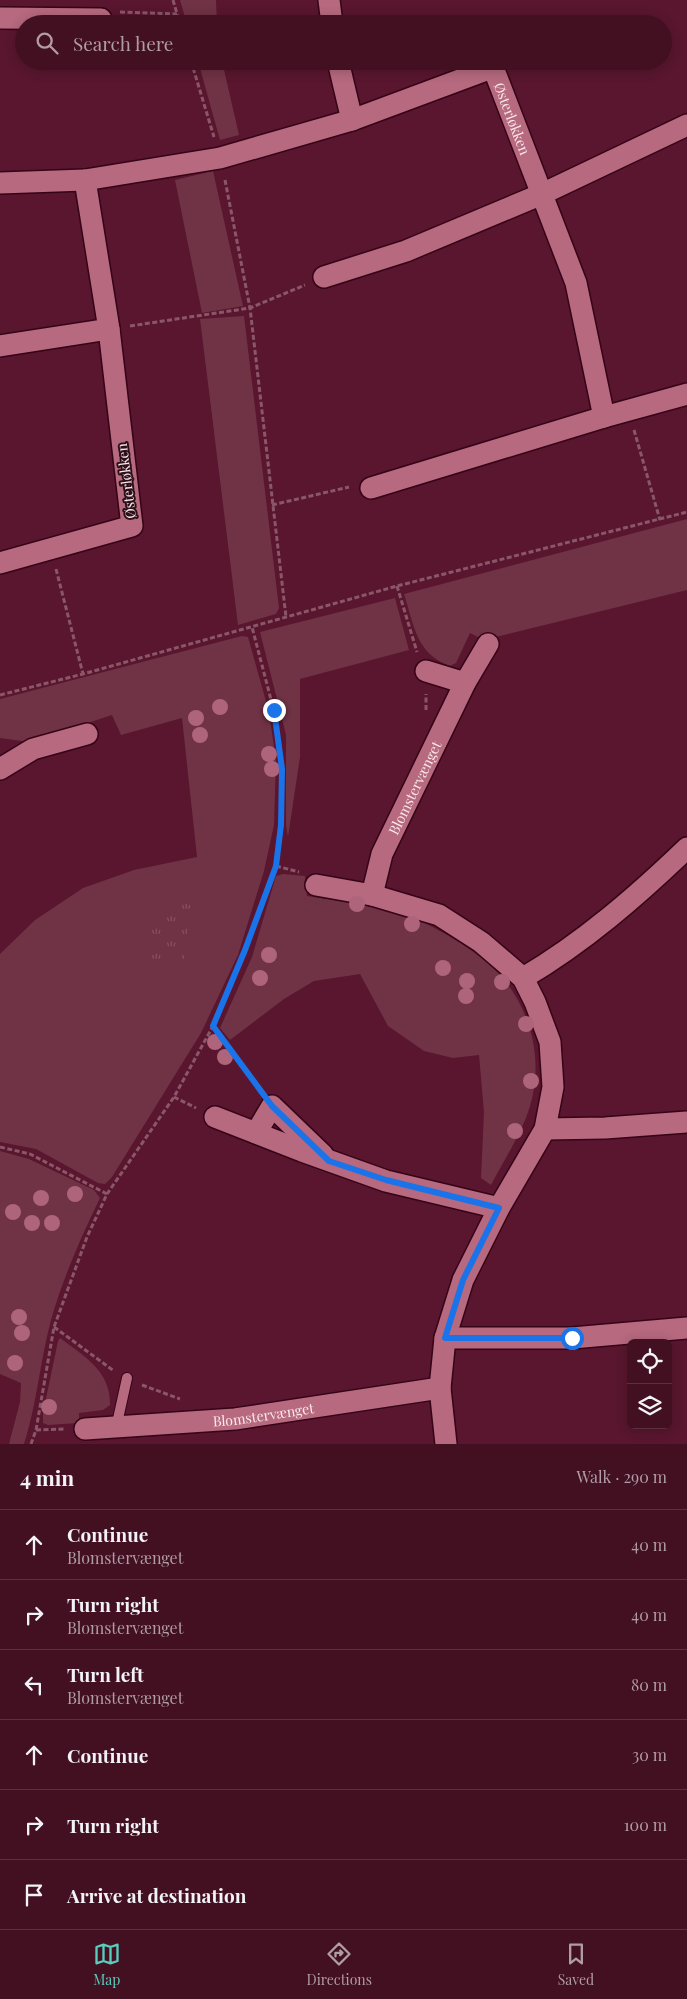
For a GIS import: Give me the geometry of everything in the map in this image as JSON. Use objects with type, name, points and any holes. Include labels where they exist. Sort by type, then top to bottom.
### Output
[{"type":"street","points":[[329,0],[331,15]]},
{"type":"street","points":[[0,18],[15,18]]},
{"type":"street","points":[[340,70],[352,120]]},
{"type":"street","name":"Østerløkken","points":[[0,183],[85,180],[220,158],[352,120],[486,70]]},
{"type":"street","name":"Østerløkken","points":[[490,70],[496,75],[576,283],[604,417]]},
{"type":"street","points":[[324,277],[406,251],[542,194],[687,125]]},
{"type":"street","name":"Østerløkken","points":[[0,563],[132,526],[109,329],[85,180]]},
{"type":"street","points":[[0,346],[109,329]]},
{"type":"street","points":[[371,488],[604,417],[687,394]]},
{"type":"street","name":"Blomstervænget","points":[[372,895],[382,854],[465,683],[488,644]]},
{"type":"street","points":[[426,672],[465,683]]},
{"type":"street","points":[[0,769],[33,749],[87,734]]},
{"type":"street","points":[[523,978],[557,958],[657,876],[687,848]]},
{"type":"street","points":[[316,885],[372,895],[440,916],[481,942],[523,978],[536,1002],[550,1042],[553,1087],[545,1129],[499,1208],[463,1280],[445,1338],[440,1388],[446,1444]]},
{"type":"street","points":[[256,1133],[272,1106],[329,1161]]},
{"type":"street","points":[[215,1117],[329,1161],[386,1180],[499,1208]]},
{"type":"street","points":[[545,1129],[605,1128],[687,1122]]},
{"type":"street","points":[[445,1338],[572,1338],[687,1328]]},
{"type":"street","name":"Blomstervænget","points":[[85,1429],[235,1419],[440,1388]]},
{"type":"lane","points":[[116,1428],[128,1378]]},
{"type":"path","points":[[103,15],[104,12],[177,14],[173,0]]},
{"type":"path","points":[[194,70],[220,158],[250,308],[286,617]]},
{"type":"path","points":[[109,329],[250,308],[324,277]]},
{"type":"path","points":[[628,410],[660,520]]},
{"type":"path","points":[[272,506],[358,485],[371,488]]},
{"type":"path","points":[[0,695],[83,674],[396,586],[687,512]]},
{"type":"path","points":[[51,549],[83,674]]},
{"type":"path","points":[[31,1444],[36,1430],[54,1327],[87,1237],[107,1194],[174,1098],[213,1026],[245,950],[276,866],[281,825],[282,769],[274,710],[252,627]]},
{"type":"path","points":[[213,1026],[272,1106]]},
{"type":"path","points":[[0,1147],[30,1154],[107,1194]]},
{"type":"path","points":[[36,1430],[85,1429]]},
{"type":"green space","points":[[180,0],[216,0],[217,15],[184,15]]},
{"type":"green space","points":[[201,70],[224,70],[239,135],[220,140]]},
{"type":"green space","points":[[213,171],[243,306],[202,313],[175,180]]},
{"type":"green space","points":[[244,316],[279,608],[276,614],[238,625],[200,319]]},
{"type":"green space","points":[[687,519],[687,590],[484,640],[470,633],[456,663],[450,666],[430,654],[418,637],[404,594]]},
{"type":"green space","points":[[395,598],[409,650],[300,679],[300,757],[288,837],[286,825],[286,735],[260,632]]},
{"type":"green space","points":[[242,636],[248,637],[269,712],[276,761],[274,825],[264,871],[238,955],[201,1033],[112,1177],[105,1184],[98,1183],[36,1149],[0,1142],[0,954],[35,920],[83,888],[134,870],[197,857],[182,718],[121,735],[112,715],[29,742],[0,738],[0,699]]},
{"type":"green space","points":[[283,874],[305,876],[307,896],[378,907],[401,913],[426,924],[467,947],[491,966],[511,989],[520,1003],[532,1036],[536,1071],[530,1106],[522,1126],[491,1185],[481,1178],[484,1112],[479,1055],[453,1058],[424,1051],[388,1026],[360,974],[314,981],[284,999],[230,1040],[220,1028],[252,957],[276,876]]},
{"type":"green space","points":[[166,898],[191,902],[183,965],[144,960],[147,922],[162,922]]},
{"type":"green space","points":[[0,1151],[29,1159],[94,1190],[100,1198],[73,1258],[51,1320],[24,1444],[9,1444],[20,1402],[21,1383],[0,1374]]},
{"type":"green space","points":[[60,1338],[87,1358],[101,1374],[109,1393],[110,1405],[103,1410],[79,1413],[79,1423],[48,1425],[43,1423],[43,1413]]},
{"type":"route","points":[[274,710],[282,769],[281,825],[276,866],[245,950],[213,1026],[272,1106],[329,1161],[386,1180],[499,1208],[463,1280],[445,1338],[572,1338]]}]
